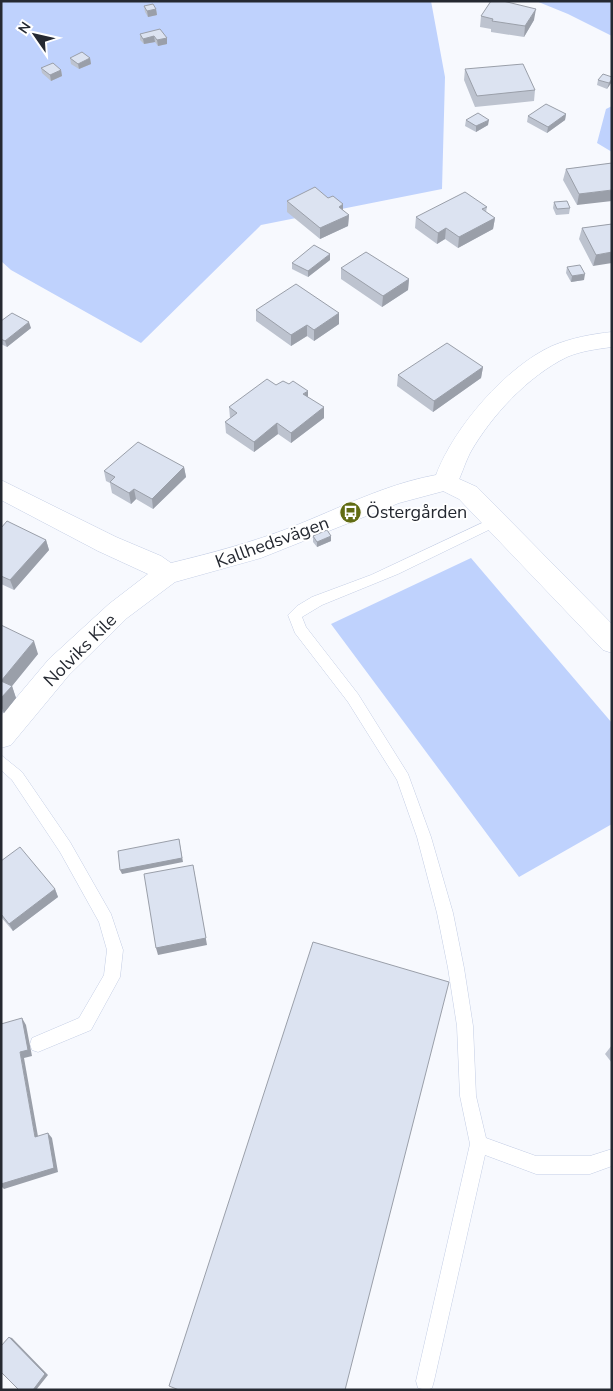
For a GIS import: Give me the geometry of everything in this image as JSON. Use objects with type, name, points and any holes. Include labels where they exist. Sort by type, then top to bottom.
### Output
[{"type":"street","points":[[612,339],[588,342],[553,354],[526,374],[487,412],[468,435],[449,468],[446,482],[468,493],[612,642]]},
{"type":"street","name":"Kallhedsvägen","points":[[167,574],[243,556],[350,512],[431,484],[446,482]]},
{"type":"street","points":[[1,489],[108,544],[152,564],[167,574]]},
{"type":"street","name":"Nolviks Kile","points":[[1,736],[60,667],[118,611],[167,574]]},
{"type":"lane","points":[[425,1380],[479,1144],[468,1096],[465,1026],[456,968],[445,913],[424,837],[403,778],[353,698],[300,629],[295,614],[305,606],[350,590],[497,522]]},
{"type":"lane","points":[[1,761],[17,776],[65,847],[91,896],[106,919],[115,950],[112,977],[85,1024],[38,1044]]},
{"type":"lane","points":[[479,1144],[536,1165],[590,1165],[612,1157]]},
{"type":"shaded area","points":[[1,1],[431,1],[445,77],[442,189],[261,225],[141,343],[11,270],[1,261]]},
{"type":"shaded area","points":[[536,1],[612,1],[612,36],[568,14]]},
{"type":"shaded area","points":[[612,106],[612,152],[597,143],[606,109]]},
{"type":"shaded area","points":[[471,558],[612,723],[612,824],[519,877],[331,624]]},
{"type":"building","points":[[491,1],[503,1],[536,9],[525,26],[492,21],[493,19],[481,16]]},
{"type":"building","points":[[153,4],[156,9],[147,11],[144,6]]},
{"type":"building","points":[[160,29],[167,38],[157,40],[154,36],[143,39],[140,34]]},
{"type":"building","points":[[82,52],[90,58],[78,64],[70,58]]},
{"type":"building","points":[[53,63],[61,70],[50,75],[41,68]]},
{"type":"building","points":[[523,64],[535,90],[477,96],[465,69]]},
{"type":"building","points":[[603,74],[612,77],[609,83],[598,80]]},
{"type":"building","points":[[546,104],[566,114],[548,127],[528,116]]},
{"type":"building","points":[[478,113],[489,120],[476,126],[466,120]]},
{"type":"building","points":[[612,163],[612,190],[579,194],[566,169]]},
{"type":"building","points":[[315,187],[328,198],[333,196],[343,204],[339,207],[349,215],[320,228],[287,201]]},
{"type":"building","points":[[465,192],[487,207],[482,209],[495,218],[459,237],[446,228],[438,233],[416,217]]},
{"type":"building","points":[[567,201],[570,208],[557,209],[554,202]]},
{"type":"building","points":[[612,224],[612,252],[596,255],[582,228]]},
{"type":"building","points":[[314,245],[330,254],[308,271],[292,263]]},
{"type":"building","points":[[366,252],[409,279],[383,296],[341,268]]},
{"type":"building","points":[[580,265],[585,274],[572,276],[567,267]]},
{"type":"building","points":[[296,284],[339,313],[314,330],[307,325],[291,335],[256,310]]},
{"type":"building","points":[[12,313],[29,322],[5,341],[1,339],[1,321]]},
{"type":"building","points":[[447,343],[483,367],[434,401],[398,375]]},
{"type":"building","points":[[267,379],[276,385],[283,381],[289,384],[293,381],[308,391],[303,394],[324,407],[291,433],[277,423],[254,442],[225,422],[237,413],[229,407]]},
{"type":"building","points":[[138,442],[184,467],[152,499],[134,489],[129,493],[110,482],[115,477],[104,471]]},
{"type":"building","points":[[7,521],[46,540],[10,580],[1,576],[1,528]]},
{"type":"building","points":[[327,530],[331,536],[317,542],[313,536]]},
{"type":"building","points":[[1,625],[34,641],[1,681]]},
{"type":"building","points":[[1,681],[12,686],[1,698]]},
{"type":"building","points":[[179,839],[182,858],[120,870],[118,851]]},
{"type":"building","points":[[20,847],[55,889],[9,924],[1,914],[1,861]]},
{"type":"building","points":[[193,865],[206,938],[156,948],[144,874]]},
{"type":"building","points":[[313,942],[449,982],[345,1390],[179,1390],[169,1386]]},
{"type":"building","points":[[22,1018],[28,1050],[20,1052],[35,1137],[48,1133],[54,1168],[1,1184],[1,1024]]},
{"type":"building","points":[[9,1337],[45,1374],[33,1390],[19,1390],[1,1372],[1,1346]]},
{"type":"place","name":"Östergården","points":[[350,512]]}]
